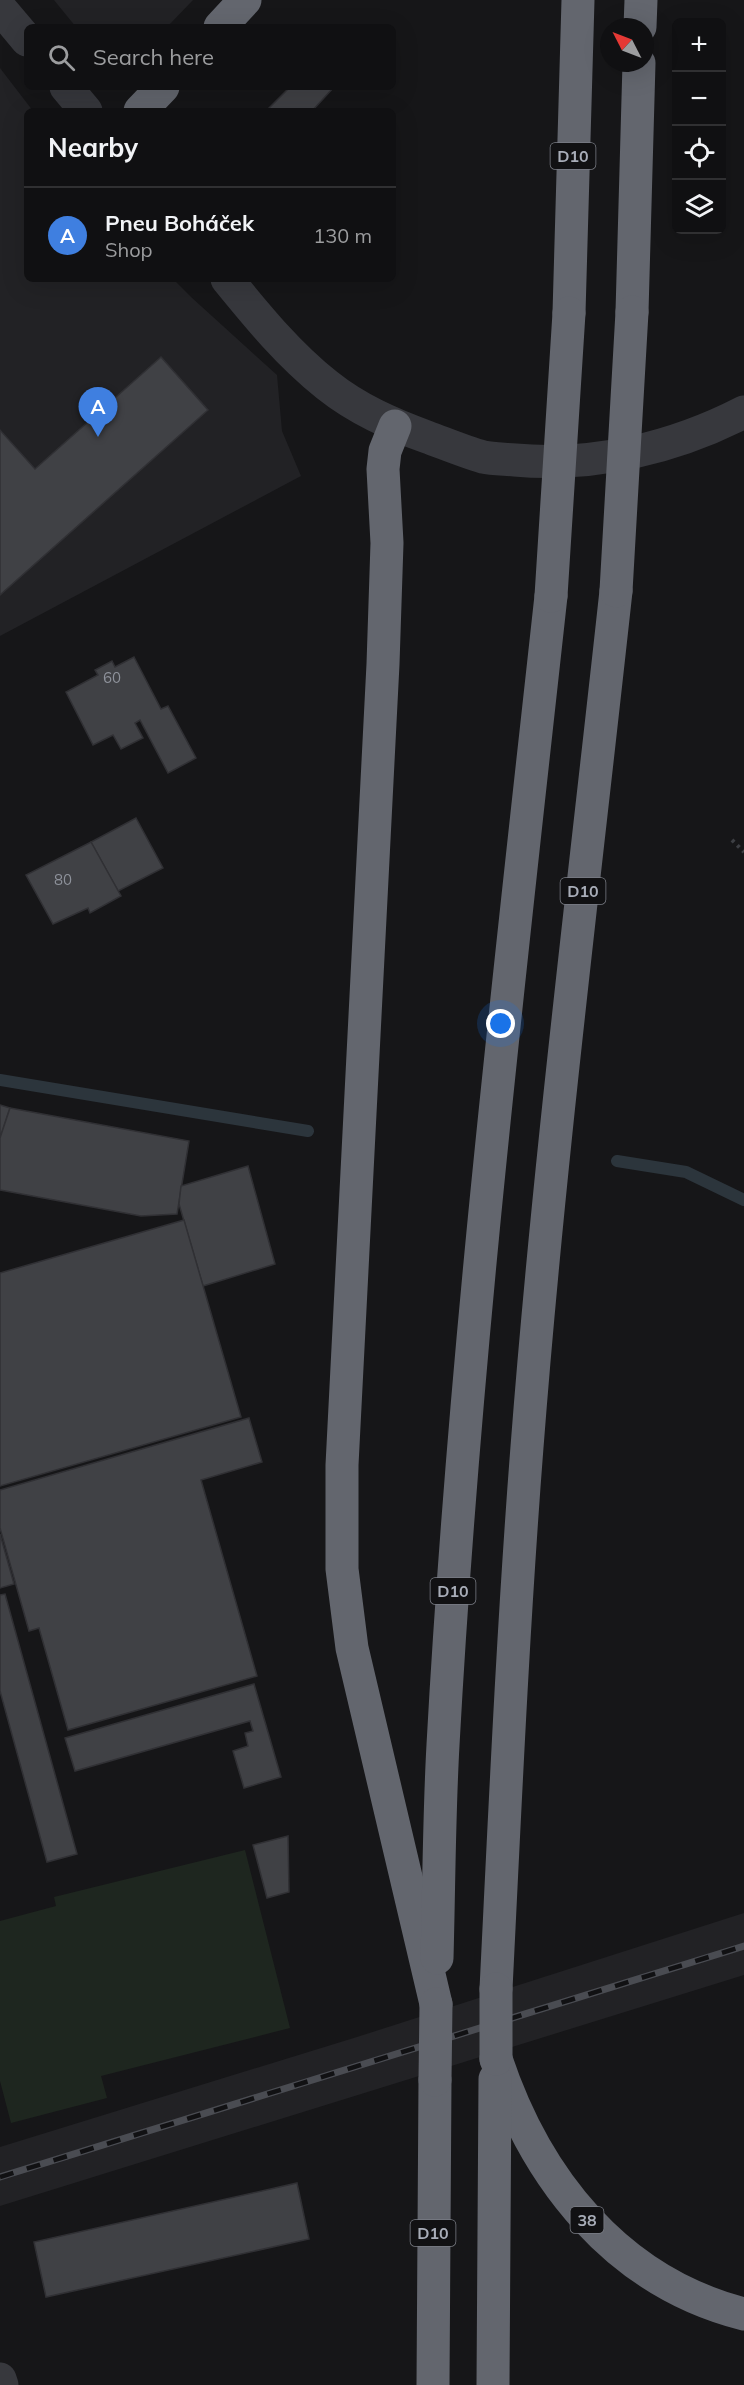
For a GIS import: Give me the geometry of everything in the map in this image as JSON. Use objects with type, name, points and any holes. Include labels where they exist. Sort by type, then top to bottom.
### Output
[{"type":"highway","points":[[223,24],[245,0]]},
{"type":"highway","name":"D10","points":[[433,2385],[436,2004],[443,1748],[464,1431],[487,1178],[551,596],[569,313],[578,0]]},
{"type":"highway","points":[[640,18],[641,0]]},
{"type":"highway","name":"D10","points":[[493,2385],[496,1989],[508,1746],[527,1448],[551,1179],[616,591],[632,312],[639,72]]},
{"type":"highway","points":[[143,108],[160,90]]},
{"type":"highway","points":[[395,426],[385,451],[383,469],[387,543],[383,664],[342,1465],[342,1569],[352,1648],[436,2004]]},
{"type":"highway","name":"38","points":[[496,2060],[507,2095],[523,2129],[563,2192],[590,2224],[622,2253],[656,2278],[711,2306],[744,2314]]},
{"type":"street","points":[[0,8],[24,36]]},
{"type":"street","points":[[68,90],[84,108]]},
{"type":"street","points":[[230,282],[283,346],[328,386],[372,416],[484,457],[540,462],[599,458],[662,446],[712,428],[744,412]]},
{"type":"street","points":[[0,2379],[2,2385]]},
{"type":"path","points":[[732,840],[744,852]]},
{"type":"shaded area","points":[[54,0],[193,0],[170,24],[74,24]]},
{"type":"shaded area","points":[[0,68],[31,108],[24,108],[24,282],[176,282],[277,375],[282,431],[301,476],[0,636]]},
{"type":"shaded area","points":[[245,1850],[290,2028],[101,2076],[107,2098],[11,2123],[0,2081],[0,1921],[56,1906],[54,1897]]},
{"type":"shaded area","points":[[744,1913],[744,1975],[0,2206],[0,2147],[357,2037]]},
{"type":"building","points":[[287,90],[331,90],[315,108],[269,108]]},
{"type":"building","points":[[161,357],[208,410],[0,595],[0,430],[35,469]]},
{"type":"building","points":[[134,657],[161,709],[168,706],[196,758],[168,773],[140,720],[135,723],[143,738],[121,749],[113,735],[93,745],[66,692],[98,675],[95,670],[112,661],[115,667]]},
{"type":"building","points":[[136,818],[163,868],[118,891],[91,842]]},
{"type":"building","points":[[91,842],[121,896],[90,913],[88,908],[53,924],[26,875]]},
{"type":"building","points":[[0,1105],[10,1108],[0,1138]]},
{"type":"building","points":[[10,1108],[189,1141],[177,1214],[141,1216],[0,1190],[0,1138]]},
{"type":"building","points":[[248,1166],[275,1264],[203,1286],[179,1204],[181,1186]]},
{"type":"building","points":[[184,1220],[241,1417],[0,1486],[0,1273]]},
{"type":"building","points":[[249,1418],[262,1462],[201,1480],[257,1676],[68,1730],[39,1628],[29,1631],[0,1528],[0,1490]]},
{"type":"building","points":[[0,1534],[14,1584],[0,1588]]},
{"type":"building","points":[[5,1594],[77,1854],[47,1862],[0,1691],[0,1595]]},
{"type":"building","points":[[254,1684],[281,1777],[244,1788],[233,1751],[248,1746],[245,1733],[253,1731],[250,1721],[75,1771],[65,1738]]},
{"type":"building","points":[[288,1836],[289,1892],[267,1898],[253,1845]]},
{"type":"building","points":[[297,2183],[309,2239],[46,2297],[34,2242]]},
{"type":"waterway","points":[[0,1080],[308,1131]]},
{"type":"waterway","points":[[617,1161],[686,1172],[744,1200]]},
{"type":"railway","points":[[0,2177],[744,1946]]},
{"type":"place","name":"Pneu Boháček","points":[[98,437]]}]
